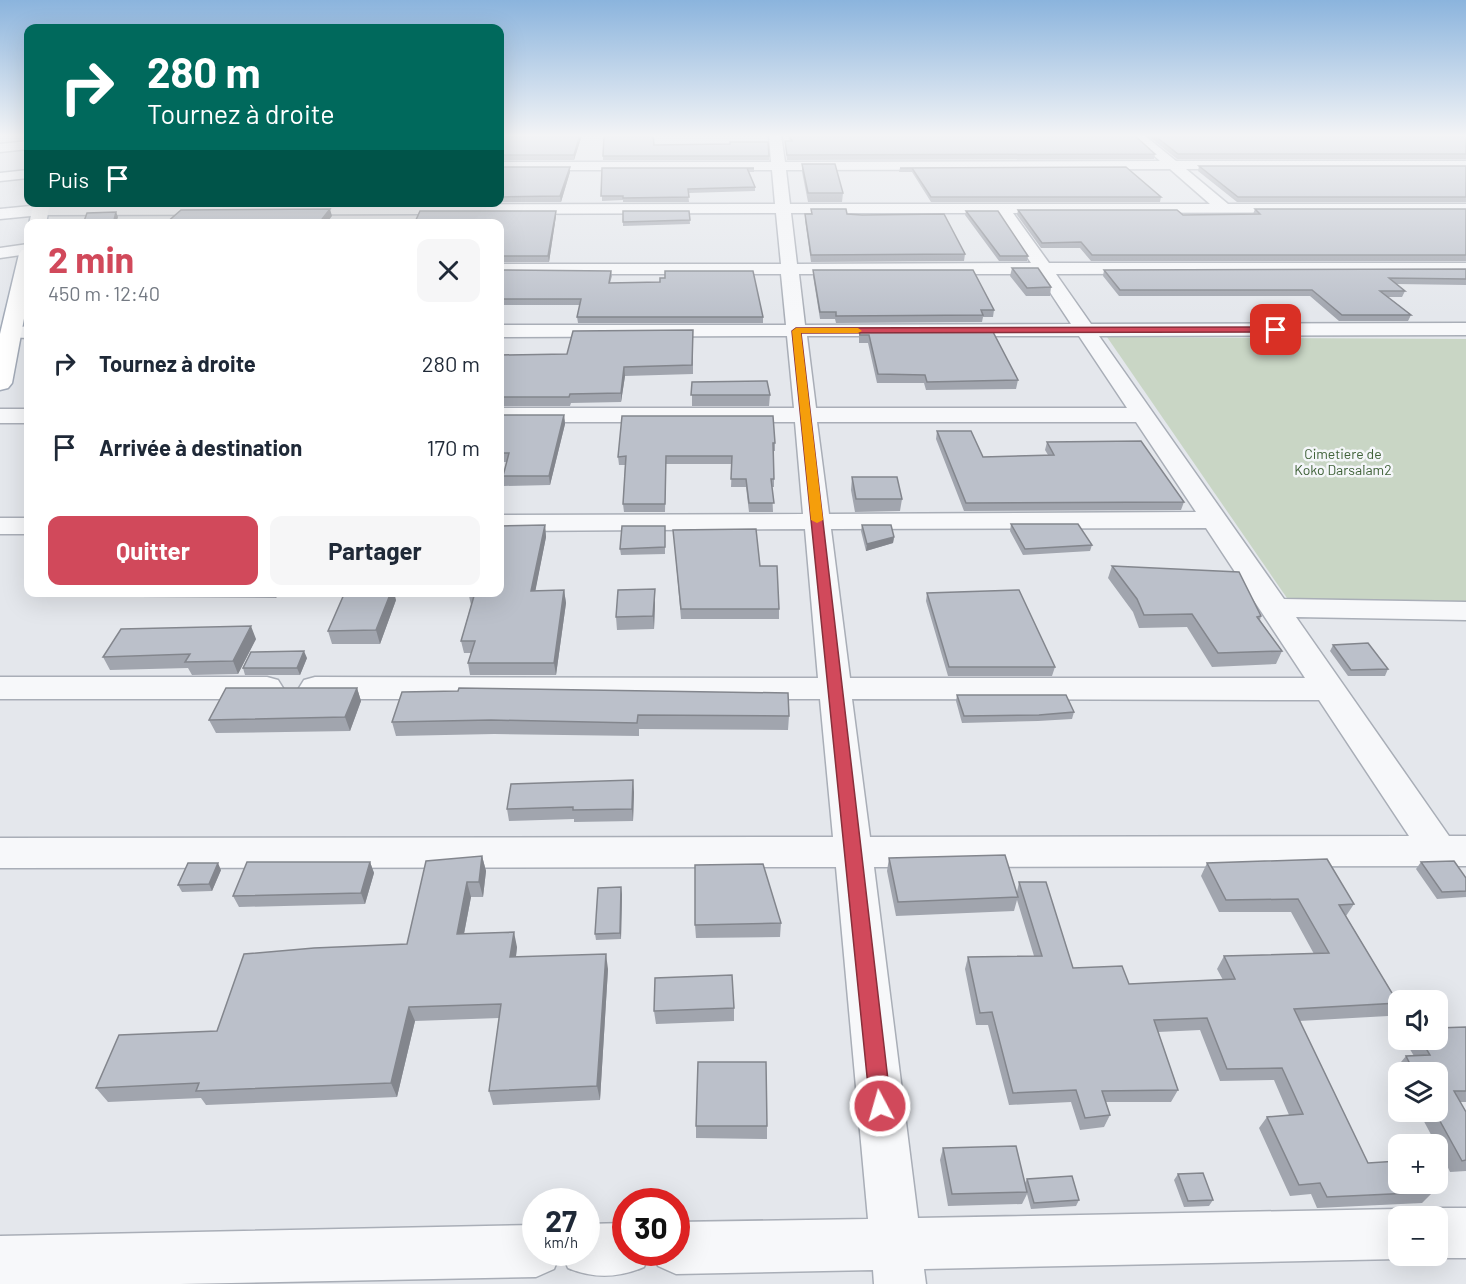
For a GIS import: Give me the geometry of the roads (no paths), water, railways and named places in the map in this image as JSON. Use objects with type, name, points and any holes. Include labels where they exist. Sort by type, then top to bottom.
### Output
[{"type":"main road","points":[[0,383],[20,332],[24,291]]},
{"type":"street","points":[[781,195],[897,1264]]},
{"type":"street","points":[[1208,195],[1225,209]]},
{"type":"street","points":[[0,214],[348,207]]},
{"type":"street","points":[[504,207],[783,209],[1466,208]]},
{"type":"street","points":[[1443,208],[1466,222]]},
{"type":"street","points":[[1003,209],[1329,689],[1453,852]]},
{"type":"street","points":[[0,252],[24,259]]},
{"type":"street","points":[[504,269],[1466,268]]},
{"type":"street","points":[[504,331],[1466,329]]},
{"type":"street","points":[[504,415],[1143,415]]},
{"type":"street","points":[[0,416],[24,416]]},
{"type":"street","points":[[504,523],[1214,520]]},
{"type":"street","points":[[0,526],[24,526]]},
{"type":"street","points":[[1275,608],[1466,611]]},
{"type":"street","points":[[0,688],[1329,689]]},
{"type":"street","points":[[0,853],[1453,852]]},
{"type":"street","points":[[1448,1233],[1466,1233]]},
{"type":"street","points":[[690,1249],[897,1264],[1388,1235]]},
{"type":"street","points":[[0,1262],[522,1251]]},
{"type":"park label","name":"Cimetiere de Koko Darsalam2","points":[[1343,462]]}]
